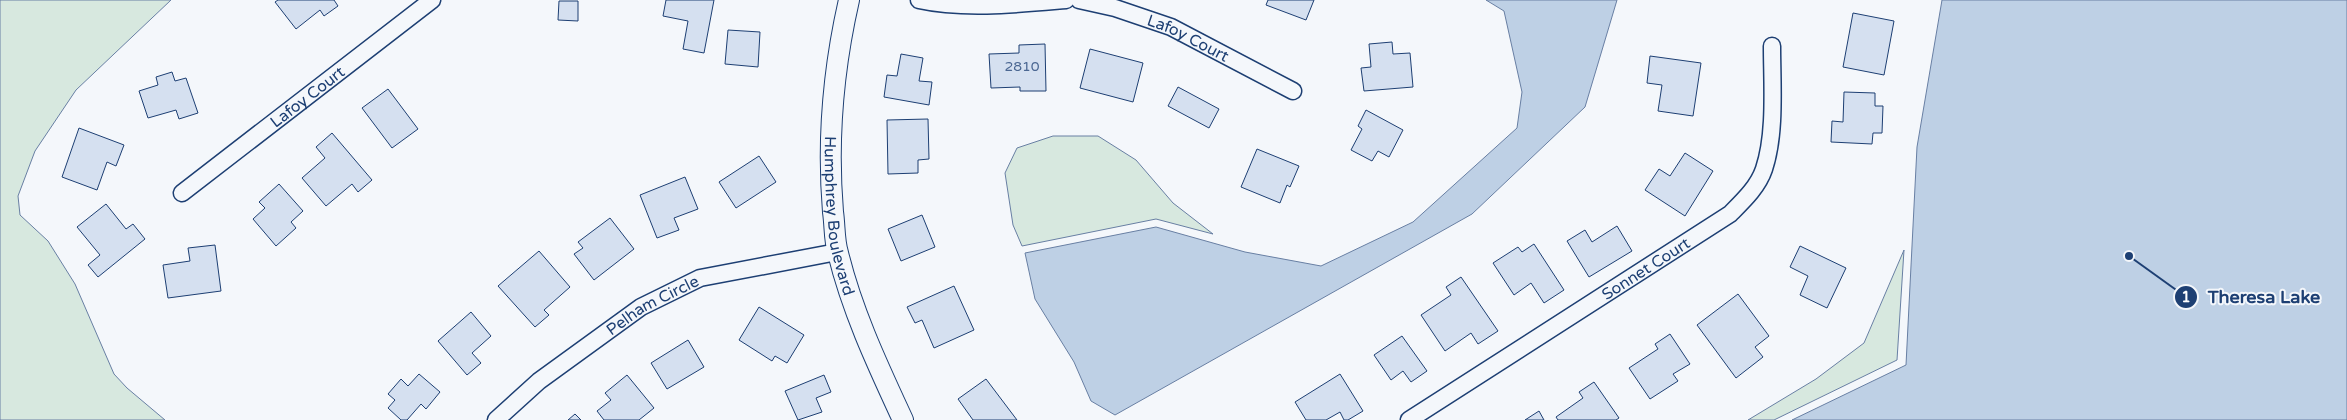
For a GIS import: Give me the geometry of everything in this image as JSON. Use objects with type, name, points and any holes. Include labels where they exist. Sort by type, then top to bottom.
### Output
[{"type":"street","name":"Lafoy Court","points":[[182,193],[432,0]]},
{"type":"street","name":"Humphrey Boulevard","points":[[849,0],[841,35],[831,111],[830,178],[837,252],[869,347],[902,420]]},
{"type":"street","points":[[919,0],[937,4],[1021,4],[1066,0]]},
{"type":"street","name":"Lafoy Court","points":[[1079,0],[1117,4],[1171,26],[1293,91]]},
{"type":"street","name":"Sonnet Court","points":[[1410,420],[1730,214],[1747,198],[1764,170],[1770,146],[1772,46]]},
{"type":"street","name":"Pelham Circle","points":[[496,420],[539,381],[641,308],[700,278],[837,252]]},
{"type":"shaded area","points":[[0,0],[171,0],[76,90],[35,151],[18,196],[20,215],[48,241],[75,284],[114,374],[127,388],[165,420],[0,420]]},
{"type":"shaded area","points":[[1053,136],[1098,136],[1136,160],[1173,203],[1213,234],[1156,219],[1022,246],[1013,225],[1005,173],[1017,148]]},
{"type":"shaded area","points":[[1904,250],[1897,360],[1774,420],[1748,420],[1816,379],[1864,343]]},
{"type":"water","points":[[1486,0],[1617,0],[1585,107],[1472,214],[1115,415],[1091,401],[1074,362],[1035,299],[1025,253],[1156,227],[1245,252],[1321,266],[1413,222],[1517,128],[1522,92],[1504,11]]},
{"type":"water","points":[[1942,0],[2347,0],[2347,420],[1792,420],[1906,365],[1917,147]]},
{"type":"building","points":[[278,0],[334,0],[338,6],[324,16],[320,10],[296,29],[275,2]]},
{"type":"building","points":[[666,0],[714,0],[704,53],[683,49],[688,21],[663,16]]},
{"type":"building","points":[[1268,0],[1314,0],[1306,20],[1266,5]]},
{"type":"building","points":[[559,1],[578,1],[578,21],[558,20]]},
{"type":"building","points":[[1853,13],[1894,21],[1884,75],[1843,67]]},
{"type":"building","points":[[728,30],[760,32],[758,67],[725,64]]},
{"type":"building","points":[[1392,42],[1393,54],[1410,53],[1413,87],[1364,91],[1361,68],[1371,67],[1369,44]]},
{"type":"building","points":[[1045,44],[1046,91],[1020,91],[1020,87],[991,88],[989,54],[1019,53],[1019,45]]},
{"type":"building","points":[[1090,49],[1143,63],[1133,102],[1080,88]]},
{"type":"building","points":[[901,54],[923,58],[919,81],[932,82],[929,105],[884,97],[887,75],[897,76]]},
{"type":"building","points":[[1650,56],[1701,63],[1693,116],[1658,111],[1662,85],[1647,83]]},
{"type":"building","points":[[172,72],[175,81],[186,78],[198,113],[179,119],[176,110],[148,118],[139,91],[158,85],[156,77]]},
{"type":"building","points":[[1178,87],[1219,109],[1209,128],[1168,106]]},
{"type":"building","points":[[388,89],[418,129],[392,148],[362,108]]},
{"type":"building","points":[[1844,92],[1875,93],[1875,106],[1883,106],[1882,133],[1873,133],[1872,144],[1831,142],[1832,121],[1843,122]]},
{"type":"building","points":[[1366,110],[1403,130],[1389,157],[1378,151],[1372,161],[1351,150],[1362,129],[1358,126]]},
{"type":"building","points":[[928,119],[929,159],[918,160],[918,173],[888,174],[887,120]]},
{"type":"building","points":[[79,128],[124,145],[116,166],[107,162],[97,190],[62,177]]},
{"type":"building","points":[[332,133],[372,180],[358,192],[352,184],[326,206],[302,178],[325,158],[316,147]]},
{"type":"building","points":[[1257,149],[1299,166],[1290,187],[1287,185],[1280,203],[1241,187]]},
{"type":"building","points":[[1685,153],[1713,171],[1685,216],[1645,190],[1659,169],[1670,176]]},
{"type":"building","points":[[759,156],[776,182],[736,208],[719,182]]},
{"type":"building","points":[[685,177],[698,209],[674,218],[679,230],[657,238],[640,195]]},
{"type":"building","points":[[279,184],[303,211],[291,222],[296,228],[276,246],[253,219],[265,208],[259,202]]},
{"type":"building","points":[[106,204],[126,229],[133,224],[145,239],[98,277],[88,265],[100,255],[77,227]]},
{"type":"building","points":[[922,215],[935,247],[901,261],[888,229]]},
{"type":"building","points":[[610,218],[634,249],[594,280],[574,254],[583,248],[578,242]]},
{"type":"building","points":[[1617,226],[1632,251],[1589,277],[1567,241],[1585,230],[1592,242]]},
{"type":"building","points":[[1534,244],[1564,290],[1544,303],[1531,283],[1514,295],[1493,263],[1518,247],[1522,252]]},
{"type":"building","points":[[215,245],[221,291],[168,298],[163,265],[190,261],[188,248]]},
{"type":"building","points":[[1800,246],[1846,268],[1827,308],[1800,295],[1808,276],[1790,267]]},
{"type":"building","points":[[539,251],[570,287],[544,310],[549,315],[535,327],[498,286]]},
{"type":"building","points":[[1461,277],[1498,331],[1478,344],[1471,333],[1445,351],[1421,315],[1451,295],[1446,287]]},
{"type":"building","points":[[954,286],[974,330],[934,348],[922,320],[915,323],[907,307]]},
{"type":"building","points":[[1738,294],[1769,336],[1755,347],[1763,357],[1736,378],[1697,325]]},
{"type":"building","points":[[759,307],[804,335],[787,363],[775,356],[772,361],[739,340]]},
{"type":"building","points":[[471,312],[491,336],[472,353],[481,363],[467,375],[438,341]]},
{"type":"building","points":[[1670,334],[1690,364],[1673,374],[1678,381],[1650,399],[1629,368],[1658,349],[1655,344]]},
{"type":"building","points":[[1402,336],[1427,371],[1411,382],[1403,371],[1391,380],[1374,355]]},
{"type":"building","points":[[688,340],[704,367],[667,389],[651,363]]},
{"type":"building","points":[[419,374],[440,392],[426,409],[421,404],[407,420],[401,420],[388,408],[395,400],[388,394],[401,379],[408,386]]},
{"type":"building","points":[[1340,374],[1363,411],[1348,420],[1344,420],[1340,412],[1326,420],[1306,420],[1295,402]]},
{"type":"building","points":[[627,375],[654,408],[639,420],[604,420],[597,411],[611,400],[605,393]]},
{"type":"building","points":[[824,375],[831,392],[816,398],[822,412],[798,420],[785,391]]},
{"type":"building","points":[[986,379],[1017,420],[973,420],[958,399]]},
{"type":"building","points":[[1594,382],[1619,418],[1616,420],[1558,420],[1556,417],[1583,398],[1579,392]]},
{"type":"building","points":[[1539,411],[1544,420],[1525,420]]},
{"type":"building","points":[[575,414],[581,420],[568,420]]},
{"type":"place","name":"Theresa Lake","points":[[2129,256]]}]
